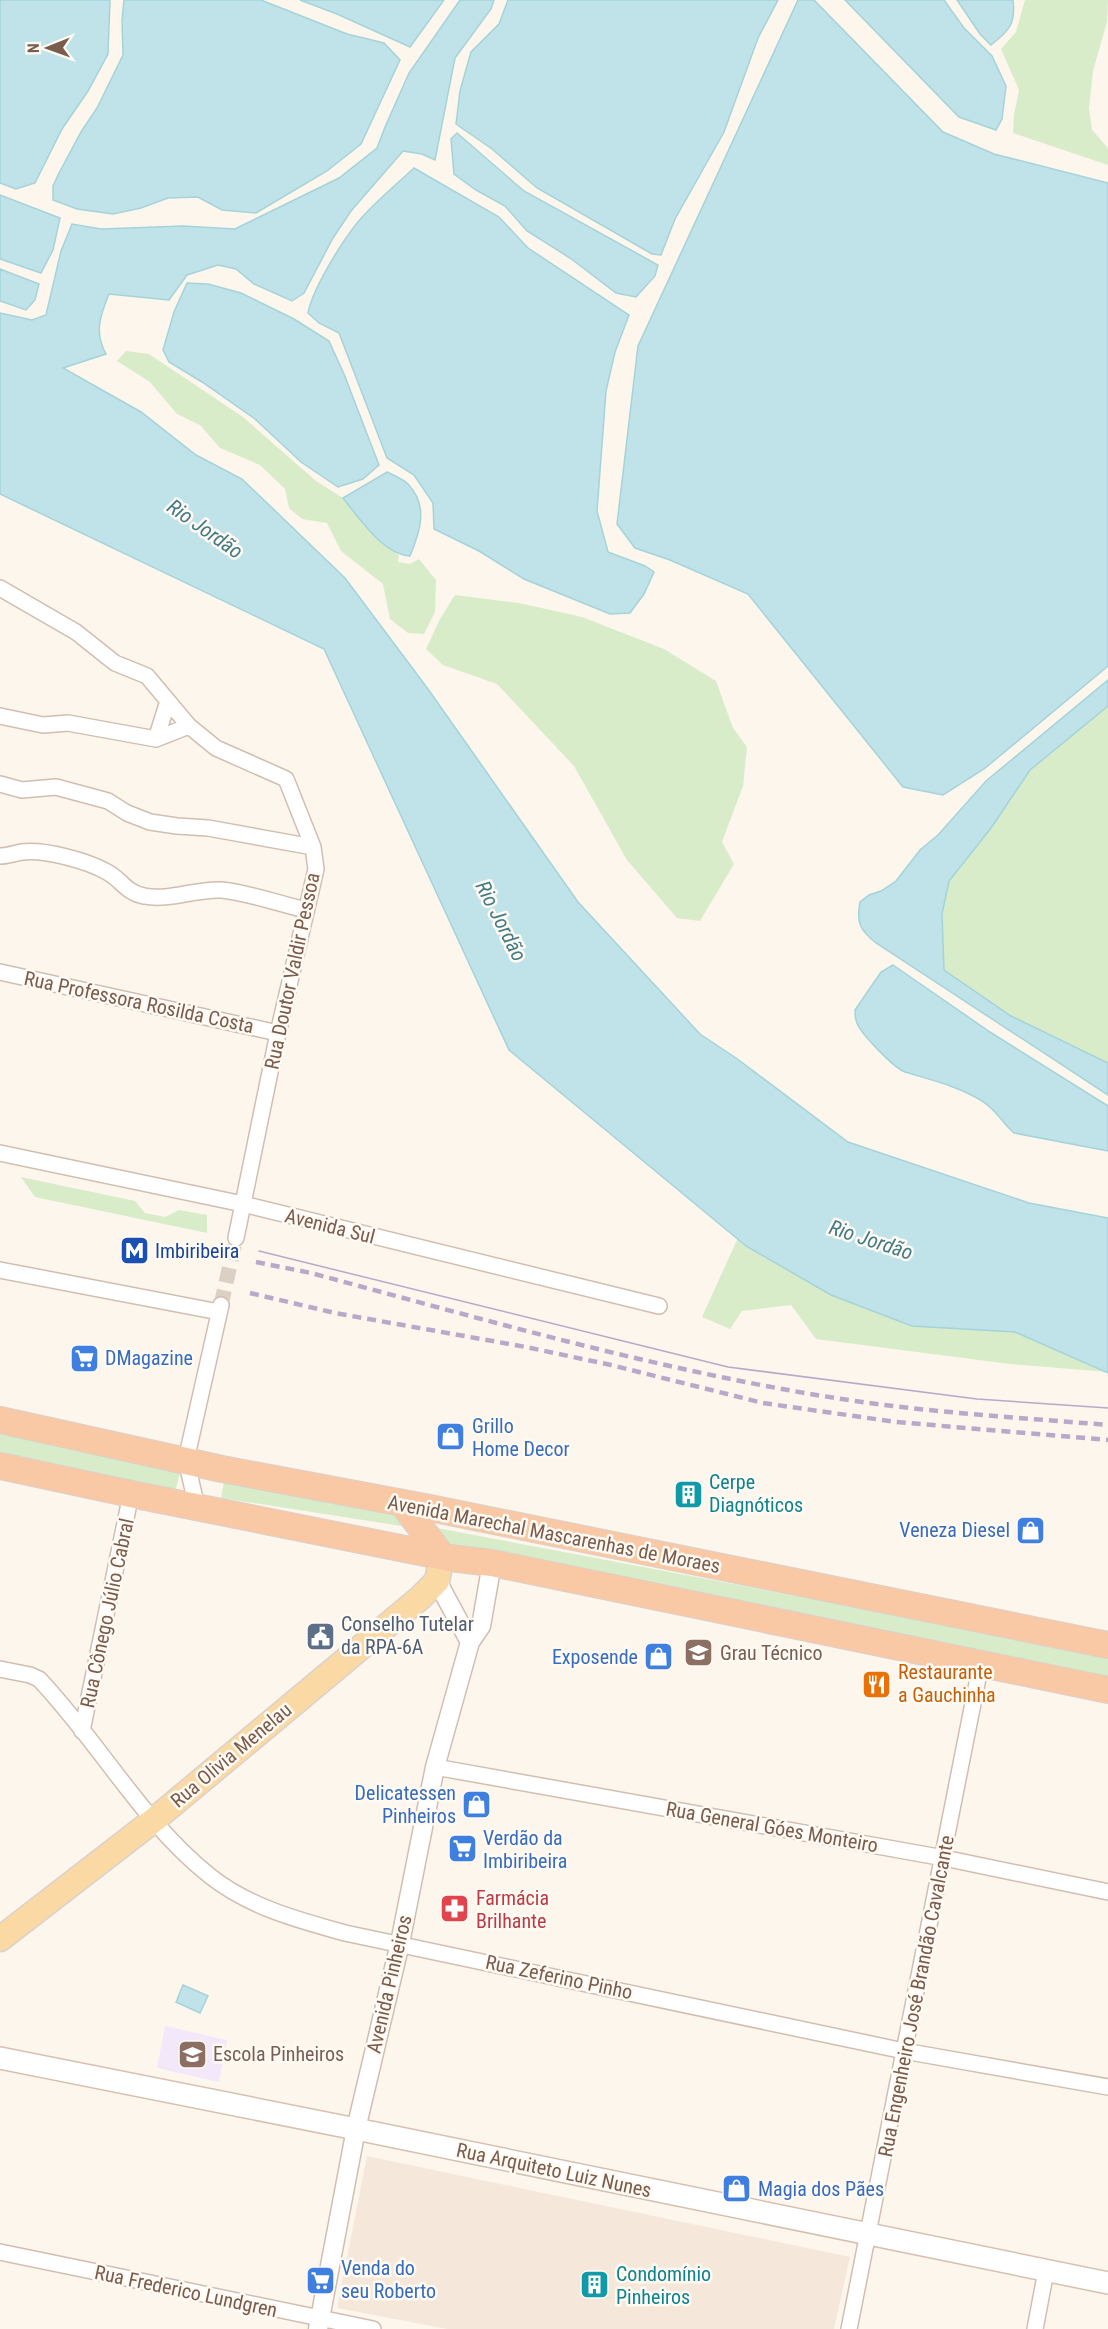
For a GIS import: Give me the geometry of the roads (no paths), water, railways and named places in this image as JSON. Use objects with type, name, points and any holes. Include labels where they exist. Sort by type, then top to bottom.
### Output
[{"type":"highway","name":"Avenida Marechal Mascarenhas de Moraes","points":[[0,1420],[186,1460],[1108,1645]]},
{"type":"highway","name":"Avenida Marechal Mascarenhas de Moraes","points":[[0,1466],[442,1556],[492,1563],[1108,1690]]},
{"type":"highway","points":[[402,1503],[442,1556]]},
{"type":"main road","points":[[437,1581],[442,1556]]},
{"type":"main road","name":"Rua Olivia Menelau","points":[[0,1939],[154,1820],[437,1581]]},
{"type":"main road","name":"Rua Arquiteto Luiz Nunes","points":[[0,2058],[356,2128],[1108,2283]]},
{"type":"street","name":"Rua Doutor Valdir Pessoa","points":[[0,588],[76,632],[115,663],[147,676],[189,726],[216,748],[286,779],[313,847],[316,869],[278,1033],[236,1238]]},
{"type":"street","points":[[156,739],[168,701]]},
{"type":"street","points":[[0,716],[43,725],[68,723],[156,739],[189,726]]},
{"type":"street","points":[[0,784],[22,790],[56,787],[108,801],[127,813],[150,822],[208,828],[313,847]]},
{"type":"street","points":[[0,856],[24,852],[46,853],[97,866],[115,876],[128,891],[141,896],[163,899],[208,890],[223,891],[306,910]]},
{"type":"street","name":"Rua Professora Rosilda Costa","points":[[0,972],[278,1033]]},
{"type":"street","name":"Avenida Sul","points":[[0,1153],[243,1204],[658,1306]]},
{"type":"street","points":[[0,1270],[220,1308],[186,1460],[197,1507]]},
{"type":"street","name":"Rua Cônego Júlio Cabral","points":[[82,1731],[131,1494]]},
{"type":"street","name":"Avenida Pinheiros","points":[[320,2324],[356,2128],[399,1943],[435,1767],[470,1642],[481,1626],[492,1563]]},
{"type":"street","points":[[437,1581],[470,1642]]},
{"type":"street","name":"Rua Engenheiro José Brandão Cavalcante","points":[[849,2329],[981,1664]]},
{"type":"street","name":"Rua Zeferino Pinho","points":[[0,1669],[39,1679],[172,1840],[211,1877],[240,1895],[284,1917],[345,1933],[904,2051],[1108,2087]]},
{"type":"street","name":"Rua General Góes Monteiro","points":[[435,1767],[944,1858],[1108,1892]]},
{"type":"street","name":"Rua Frederico Lundgren","points":[[0,2252],[320,2324],[373,2329]]},
{"type":"street","points":[[1035,2329],[1046,2271]]},
{"type":"water","points":[[0,0],[110,0],[108,54],[88,91],[62,129],[35,183],[16,189],[0,183]]},
{"type":"water","points":[[124,0],[261,0],[347,34],[384,43],[400,60],[361,144],[327,171],[256,213],[222,210],[198,197],[168,198],[141,208],[113,214],[77,209],[53,200],[53,186],[81,132],[97,108],[123,55]]},
{"type":"water","points":[[300,0],[444,0],[410,47]]},
{"type":"water","name":"Rio Jordão","points":[[460,0],[494,0],[491,9],[455,58],[435,160],[422,154],[403,151],[351,211],[333,238],[304,293],[292,301],[254,284],[236,269],[218,265],[187,275],[169,300],[109,294],[99,331],[106,354],[63,368],[141,412],[196,455],[242,479],[345,578],[428,689],[578,902],[700,1034],[736,1058],[848,1142],[1029,1203],[1108,1218],[1108,1373],[1015,1332],[912,1326],[831,1295],[746,1246],[509,1050],[324,649],[0,494],[0,313],[32,320],[46,315],[61,251],[72,224],[101,229],[183,226],[235,229],[339,178],[377,148],[409,73]]},
{"type":"water","points":[[508,0],[778,0],[758,38],[724,132],[675,219],[661,255],[652,254],[537,188],[492,149],[456,124],[460,91],[471,52],[499,24]]},
{"type":"water","points":[[798,0],[814,0],[943,132],[994,154],[1108,183],[1108,666],[984,769],[943,795],[903,787],[748,594],[670,560],[635,548],[617,524],[638,346]]},
{"type":"water","points":[[845,0],[944,0],[964,28],[992,56],[1006,86],[1002,119],[996,130],[959,117]]},
{"type":"water","points":[[957,0],[1013,0],[1014,8],[1010,26],[991,45],[980,34]]},
{"type":"water","points":[[457,133],[524,191],[658,265],[655,276],[636,297],[616,293],[570,258],[527,231],[505,206],[476,190],[454,174],[451,139]]},
{"type":"water","points":[[414,168],[499,217],[528,248],[629,315],[615,352],[606,391],[597,511],[608,552],[645,566],[654,572],[644,594],[630,613],[610,614],[524,579],[479,551],[434,529],[433,503],[414,475],[387,458],[339,333],[319,323],[308,313],[316,289],[332,260],[358,222]]},
{"type":"water","points":[[0,195],[60,218],[53,250],[41,273],[0,259]]},
{"type":"water","points":[[0,269],[39,284],[35,300],[26,310],[0,301]]},
{"type":"water","points":[[187,283],[208,284],[241,293],[294,319],[329,341],[379,465],[363,479],[338,487],[301,462],[255,419],[169,362],[163,350],[174,312]]},
{"type":"water","points":[[387,472],[408,484],[419,501],[421,519],[410,556],[400,554],[381,542],[343,498]]},
{"type":"water","points":[[1108,680],[1108,706],[1030,770],[991,828],[949,881],[942,914],[944,970],[1011,1016],[1108,1063],[1108,1095],[876,943],[863,930],[859,915],[860,902],[896,881],[920,850],[938,835],[986,781]]},
{"type":"water","points":[[893,965],[990,1032],[1108,1106],[1108,1151],[1014,1133],[992,1108],[982,1101],[964,1091],[905,1072],[886,1058],[860,1028],[855,1010],[881,972]]},
{"type":"water","points":[[183,1985],[208,1996],[200,2013],[176,2002]]},
{"type":"tunnel","points":[[221,1305],[236,1238]]},
{"type":"tram line","points":[[259,1251],[728,1367],[977,1399],[1108,1408]]},
{"type":"railway","points":[[256,1262],[311,1273],[581,1345],[786,1390],[918,1409],[1108,1425]]},
{"type":"railway","points":[[250,1293],[335,1313],[526,1347],[611,1365],[763,1403],[896,1422],[1108,1440]]},
{"type":"place","name":"Imbiribeira","points":[[134,1251]]},
{"type":"place","name":"DMagazine","points":[[84,1358]]},
{"type":"place","name":"Grillo Home Decor","points":[[451,1437]]},
{"type":"place","name":"Cerpe Diagnóticos","points":[[688,1494]]},
{"type":"place","name":"Veneza Diesel","points":[[1031,1530]]},
{"type":"place","name":"Conselho Tutelar da RPA-6A","points":[[320,1636]]},
{"type":"place","name":"Grau Técnico","points":[[699,1653]]},
{"type":"place","name":"Exposende","points":[[659,1657]]},
{"type":"place","name":"Restaurante a Gauchinha","points":[[877,1684]]},
{"type":"place","name":"Delicatessen Pinheiros","points":[[477,1805]]},
{"type":"place","name":"Verdão da Imbiribeira","points":[[462,1849]]},
{"type":"place","name":"Farmácia Brilhante","points":[[455,1909]]},
{"type":"place","name":"Escola Pinheiros","points":[[192,2054]]},
{"type":"place","name":"Magia dos Pães","points":[[737,2189]]},
{"type":"place","name":"Venda do seu Roberto","points":[[320,2280]]},
{"type":"place","name":"Condomínio Pinheiros","points":[[595,2285]]}]
